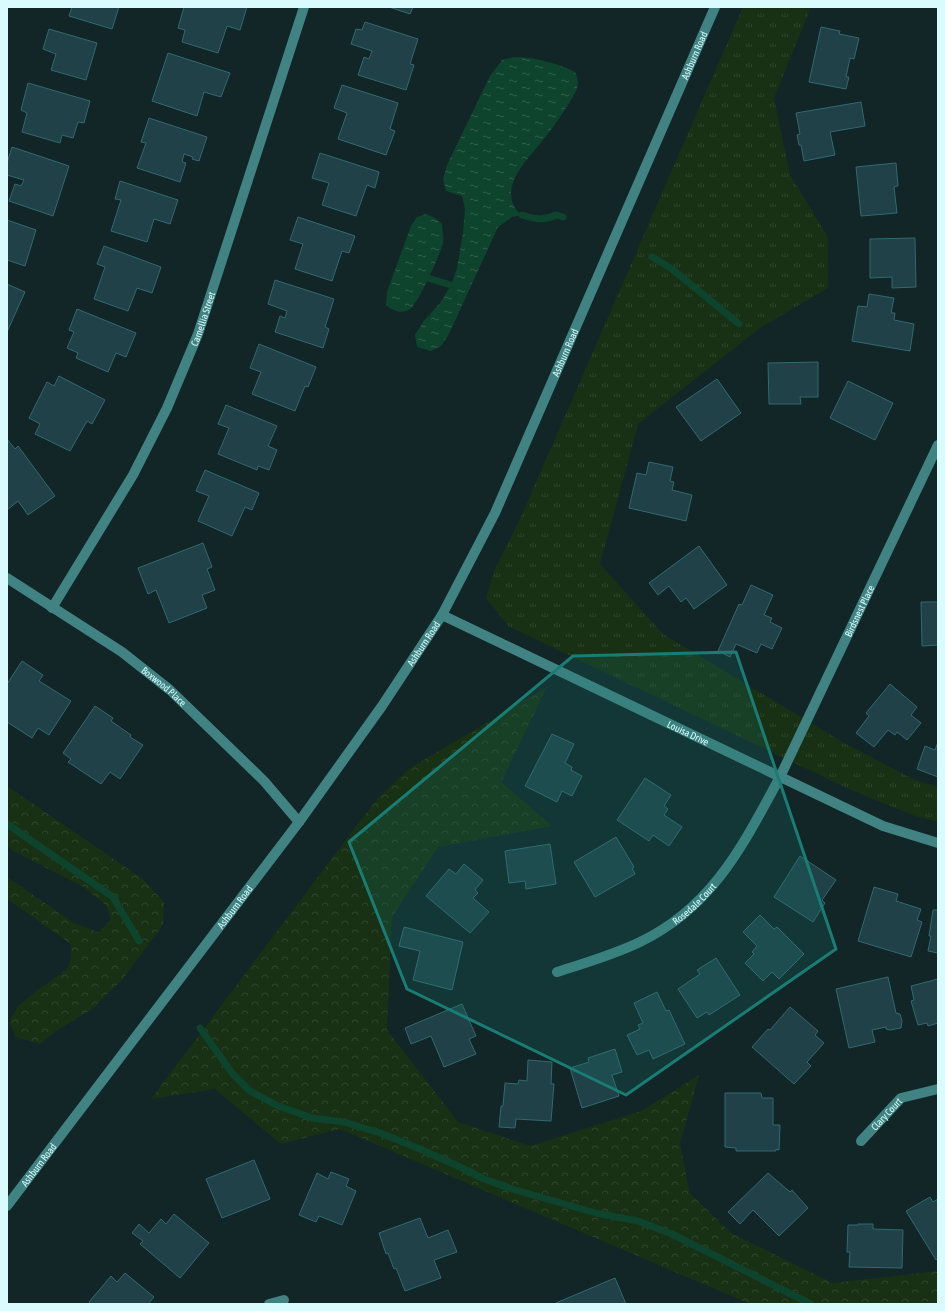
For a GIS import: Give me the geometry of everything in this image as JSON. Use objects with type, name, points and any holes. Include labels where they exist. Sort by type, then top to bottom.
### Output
[{"type":"street","name":"Camellia Street","points":[[52,608],[133,475],[167,408],[198,334],[304,7]]},
{"type":"street","name":"Ashburn Road","points":[[7,1206],[299,822],[382,706],[442,615],[495,513],[715,7]]},
{"type":"street","name":"Birdsnest Place","points":[[780,777],[938,445]]},
{"type":"street","name":"Boxwood Place","points":[[7,578],[122,652],[170,690],[264,782],[299,822]]},
{"type":"street","name":"Louisa Drive","points":[[442,615],[883,826],[938,843]]},
{"type":"street","name":"Rosedale Court","points":[[557,972],[610,956],[666,928],[688,911],[709,890],[732,862],[780,777]]},
{"type":"street","name":"Clary Court","points":[[861,1141],[901,1098],[938,1089]]},
{"type":"street","points":[[269,1304],[284,1300]]},
{"type":"highlighted area","points":[[736,652],[836,949],[626,1095],[407,989],[349,842],[573,656]]},
{"type":"green space","points":[[743,7],[811,7],[774,98],[790,175],[828,237],[828,288],[760,328],[638,424],[600,564],[663,634],[844,743],[915,780],[938,787],[938,822],[915,816],[851,790],[508,626],[486,598],[494,571],[519,521]]},
{"type":"green space","points":[[547,687],[501,782],[552,826],[438,847],[392,917],[387,1030],[458,1122],[530,1146],[641,1111],[699,1075],[680,1144],[690,1193],[731,1233],[833,1283],[938,1271],[938,1304],[750,1304],[340,1129],[281,1144],[215,1089],[151,1099],[378,798],[410,768]]},
{"type":"green space","points":[[7,786],[143,879],[164,902],[163,925],[122,980],[91,1010],[59,1029],[40,1044],[16,1037],[9,1022],[18,1006],[67,969],[71,959],[71,944],[7,899],[7,877],[74,923],[98,932],[111,920],[106,905],[83,887],[10,849],[7,845]]},
{"type":"water","points":[[514,57],[545,61],[575,72],[578,82],[577,89],[559,118],[519,170],[514,179],[511,197],[517,211],[522,215],[512,217],[498,227],[448,336],[441,346],[431,351],[417,347],[415,335],[423,322],[440,303],[451,285],[457,268],[463,233],[465,208],[462,196],[446,191],[443,179],[447,165],[490,76],[502,60]]},
{"type":"water","points":[[426,214],[435,218],[442,224],[443,243],[419,297],[411,308],[401,312],[386,305],[387,292],[411,226],[417,217]]},
{"type":"building","points":[[72,7],[119,7],[112,29],[69,16]]},
{"type":"building","points":[[184,7],[247,7],[240,30],[227,26],[218,53],[182,42],[185,30],[178,28]]},
{"type":"building","points":[[389,7],[413,7],[410,14]]},
{"type":"building","points":[[365,22],[418,39],[410,64],[414,65],[406,90],[358,75],[364,57],[369,59],[372,51],[351,44],[356,29],[362,30]]},
{"type":"building","points":[[821,27],[840,31],[839,34],[859,38],[854,59],[850,58],[846,77],[849,77],[846,89],[809,82]]},
{"type":"building","points":[[49,29],[97,43],[86,80],[51,70],[56,54],[43,49]]},
{"type":"building","points":[[168,53],[230,73],[221,97],[204,92],[197,116],[152,101]]},
{"type":"building","points":[[28,83],[90,101],[84,123],[78,122],[73,138],[62,135],[60,143],[22,132],[27,113],[21,110]]},
{"type":"building","points":[[342,85],[398,103],[390,129],[395,131],[386,155],[338,139],[347,113],[334,108]]},
{"type":"building","points":[[861,102],[865,126],[830,132],[835,155],[804,161],[801,145],[799,145],[797,135],[800,134],[796,113]]},
{"type":"building","points":[[149,118],[207,137],[199,161],[184,154],[182,162],[186,163],[180,182],[137,168],[146,143],[141,142]]},
{"type":"building","points":[[12,147],[69,166],[53,216],[9,201],[15,184],[21,186],[24,180],[7,175],[7,163]]},
{"type":"building","points":[[320,153],[379,172],[375,188],[367,185],[356,216],[322,205],[329,183],[312,178]]},
{"type":"building","points":[[896,163],[898,186],[894,187],[897,213],[861,216],[856,167]]},
{"type":"building","points":[[120,181],[178,200],[170,224],[154,219],[147,242],[111,231],[121,200],[115,199]]},
{"type":"building","points":[[298,217],[355,236],[349,253],[342,251],[332,281],[295,269],[303,244],[290,240]]},
{"type":"building","points":[[7,220],[36,230],[25,266],[7,260]]},
{"type":"building","points":[[915,238],[916,287],[892,288],[892,277],[870,278],[870,239]]},
{"type":"building","points":[[104,246],[161,267],[152,293],[137,288],[128,311],[94,299],[105,267],[97,264]]},
{"type":"building","points":[[275,280],[334,299],[325,327],[329,329],[323,348],[275,332],[280,316],[285,318],[287,311],[268,304]]},
{"type":"building","points":[[7,284],[25,292],[7,332]]},
{"type":"building","points":[[869,294],[894,298],[891,313],[895,313],[894,320],[914,324],[910,351],[852,341],[858,306],[867,307]]},
{"type":"building","points":[[77,309],[136,333],[126,357],[116,353],[108,372],[76,358],[78,353],[67,348],[74,332],[69,330]]},
{"type":"building","points":[[259,344],[316,367],[308,387],[305,386],[295,411],[252,394],[261,372],[250,368]]},
{"type":"building","points":[[818,362],[818,397],[800,397],[801,404],[769,404],[768,363]]},
{"type":"building","points":[[59,376],[105,400],[92,424],[87,421],[70,451],[35,434],[40,424],[29,418],[47,382],[54,386]]},
{"type":"building","points":[[717,379],[741,413],[701,441],[676,407]]},
{"type":"building","points":[[848,381],[893,403],[875,440],[830,418]]},
{"type":"building","points":[[226,405],[277,426],[268,446],[277,450],[269,470],[258,466],[257,470],[218,454],[229,428],[218,424]]},
{"type":"building","points":[[7,439],[15,449],[18,446],[55,496],[28,515],[18,501],[7,510]]},
{"type":"building","points":[[649,462],[673,467],[670,481],[674,482],[672,490],[692,495],[686,521],[629,508],[637,473],[646,475]]},
{"type":"building","points":[[205,470],[259,493],[252,510],[245,507],[232,536],[198,521],[209,496],[196,491]]},
{"type":"building","points":[[203,543],[212,567],[207,569],[215,590],[202,595],[207,608],[169,623],[156,590],[148,594],[138,568]]},
{"type":"building","points":[[699,546],[727,585],[694,609],[686,598],[681,602],[669,586],[658,595],[649,583]]},
{"type":"building","points":[[751,585],[773,595],[764,615],[772,618],[770,622],[782,628],[772,649],[761,644],[757,653],[736,644],[730,657],[718,651],[739,604],[742,605]]},
{"type":"building","points":[[921,602],[938,602],[938,645],[922,646]]},
{"type":"building","points":[[22,661],[43,675],[39,681],[71,701],[49,735],[38,728],[32,738],[7,722],[7,684]]},
{"type":"building","points":[[890,684],[917,707],[911,715],[921,723],[907,740],[897,732],[895,735],[888,730],[874,747],[856,733],[869,716],[866,713]]},
{"type":"building","points":[[95,706],[113,718],[111,721],[131,735],[130,737],[143,745],[120,779],[110,772],[101,784],[68,762],[71,759],[63,753]]},
{"type":"building","points":[[552,734],[574,744],[565,763],[572,767],[571,770],[582,776],[572,796],[562,791],[557,802],[525,786]]},
{"type":"building","points":[[938,742],[938,777],[917,769],[925,746],[935,750]]},
{"type":"building","points":[[645,778],[671,795],[664,806],[668,809],[664,815],[682,827],[669,846],[653,835],[649,841],[617,820]]},
{"type":"building","points":[[616,837],[634,867],[632,868],[635,874],[595,897],[574,862]]},
{"type":"building","points":[[550,844],[556,884],[526,889],[525,881],[509,883],[505,851]]},
{"type":"building","points":[[800,856],[836,880],[822,900],[825,903],[813,922],[774,897]]},
{"type":"building","points":[[464,864],[483,880],[475,890],[478,893],[473,898],[489,912],[470,933],[426,896],[449,869],[456,874]]},
{"type":"building","points":[[874,887],[898,894],[896,901],[921,909],[917,920],[922,922],[911,957],[858,941]]},
{"type":"building","points":[[933,910],[938,910],[938,953],[928,951]]},
{"type":"building","points":[[760,915],[774,929],[777,927],[804,954],[779,979],[772,972],[763,981],[745,963],[754,954],[752,952],[757,946],[743,932]]},
{"type":"building","points":[[404,927],[463,942],[452,990],[413,980],[420,951],[399,946]]},
{"type":"building","points":[[716,958],[740,995],[709,1015],[707,1012],[697,1018],[678,989],[700,974],[697,970]]},
{"type":"building","points":[[888,977],[896,1013],[900,1014],[902,1021],[901,1028],[890,1030],[886,1029],[886,1027],[872,1030],[875,1042],[849,1048],[836,989]]},
{"type":"building","points":[[938,979],[938,1023],[928,1026],[927,1023],[918,1025],[911,1001],[914,1000],[911,986]]},
{"type":"building","points":[[657,992],[666,1011],[669,1010],[685,1044],[653,1059],[649,1050],[637,1055],[627,1035],[640,1029],[638,1025],[643,1023],[634,1003]]},
{"type":"building","points":[[462,1004],[476,1036],[469,1039],[476,1054],[444,1067],[431,1036],[411,1044],[405,1028]]},
{"type":"building","points":[[790,1007],[818,1031],[815,1035],[824,1043],[807,1062],[811,1066],[794,1084],[752,1047],[768,1029],[770,1030]]},
{"type":"building","points":[[615,1049],[622,1072],[612,1075],[619,1096],[582,1108],[570,1068],[589,1062],[588,1058]]},
{"type":"building","points":[[528,1060],[552,1062],[551,1084],[554,1084],[551,1121],[516,1119],[515,1128],[499,1127],[505,1083],[518,1084],[519,1080],[527,1081]]},
{"type":"building","points":[[725,1093],[761,1093],[762,1098],[773,1098],[773,1125],[780,1125],[779,1150],[736,1151],[736,1148],[725,1147]]},
{"type":"building","points":[[254,1160],[270,1199],[222,1218],[206,1179]]},
{"type":"building","points":[[331,1172],[349,1179],[346,1186],[356,1191],[342,1225],[319,1216],[316,1222],[299,1215],[317,1173],[328,1179]]},
{"type":"building","points":[[768,1173],[790,1192],[792,1190],[808,1208],[779,1236],[753,1210],[740,1224],[728,1212]]},
{"type":"building","points":[[930,1197],[933,1202],[938,1199],[938,1258],[936,1260],[906,1211]]},
{"type":"building","points":[[174,1214],[209,1243],[180,1278],[140,1244],[143,1241],[132,1233],[139,1224],[149,1233],[161,1219],[166,1224]]},
{"type":"building","points":[[420,1218],[428,1238],[448,1230],[457,1252],[434,1260],[441,1278],[405,1291],[396,1268],[394,1269],[388,1253],[386,1254],[379,1233]]},
{"type":"building","points":[[873,1224],[873,1229],[903,1230],[902,1268],[849,1267],[850,1252],[847,1252],[848,1225]]},
{"type":"building","points":[[125,1273],[154,1297],[148,1304],[91,1304],[89,1302],[111,1276],[117,1282]]},
{"type":"building","points":[[615,1278],[626,1304],[556,1304],[556,1303]]},
{"type":"waterway","points":[[522,215],[539,219],[556,215],[563,217]]},
{"type":"waterway","points":[[652,257],[672,269],[739,324]]},
{"type":"waterway","points":[[428,278],[451,285]]},
{"type":"waterway","points":[[7,824],[113,897],[139,941]]},
{"type":"waterway","points":[[200,1028],[232,1073],[250,1091],[278,1106],[312,1118],[344,1122],[380,1133],[420,1149],[484,1179],[512,1189],[596,1213],[638,1221],[672,1234],[811,1304]]}]
